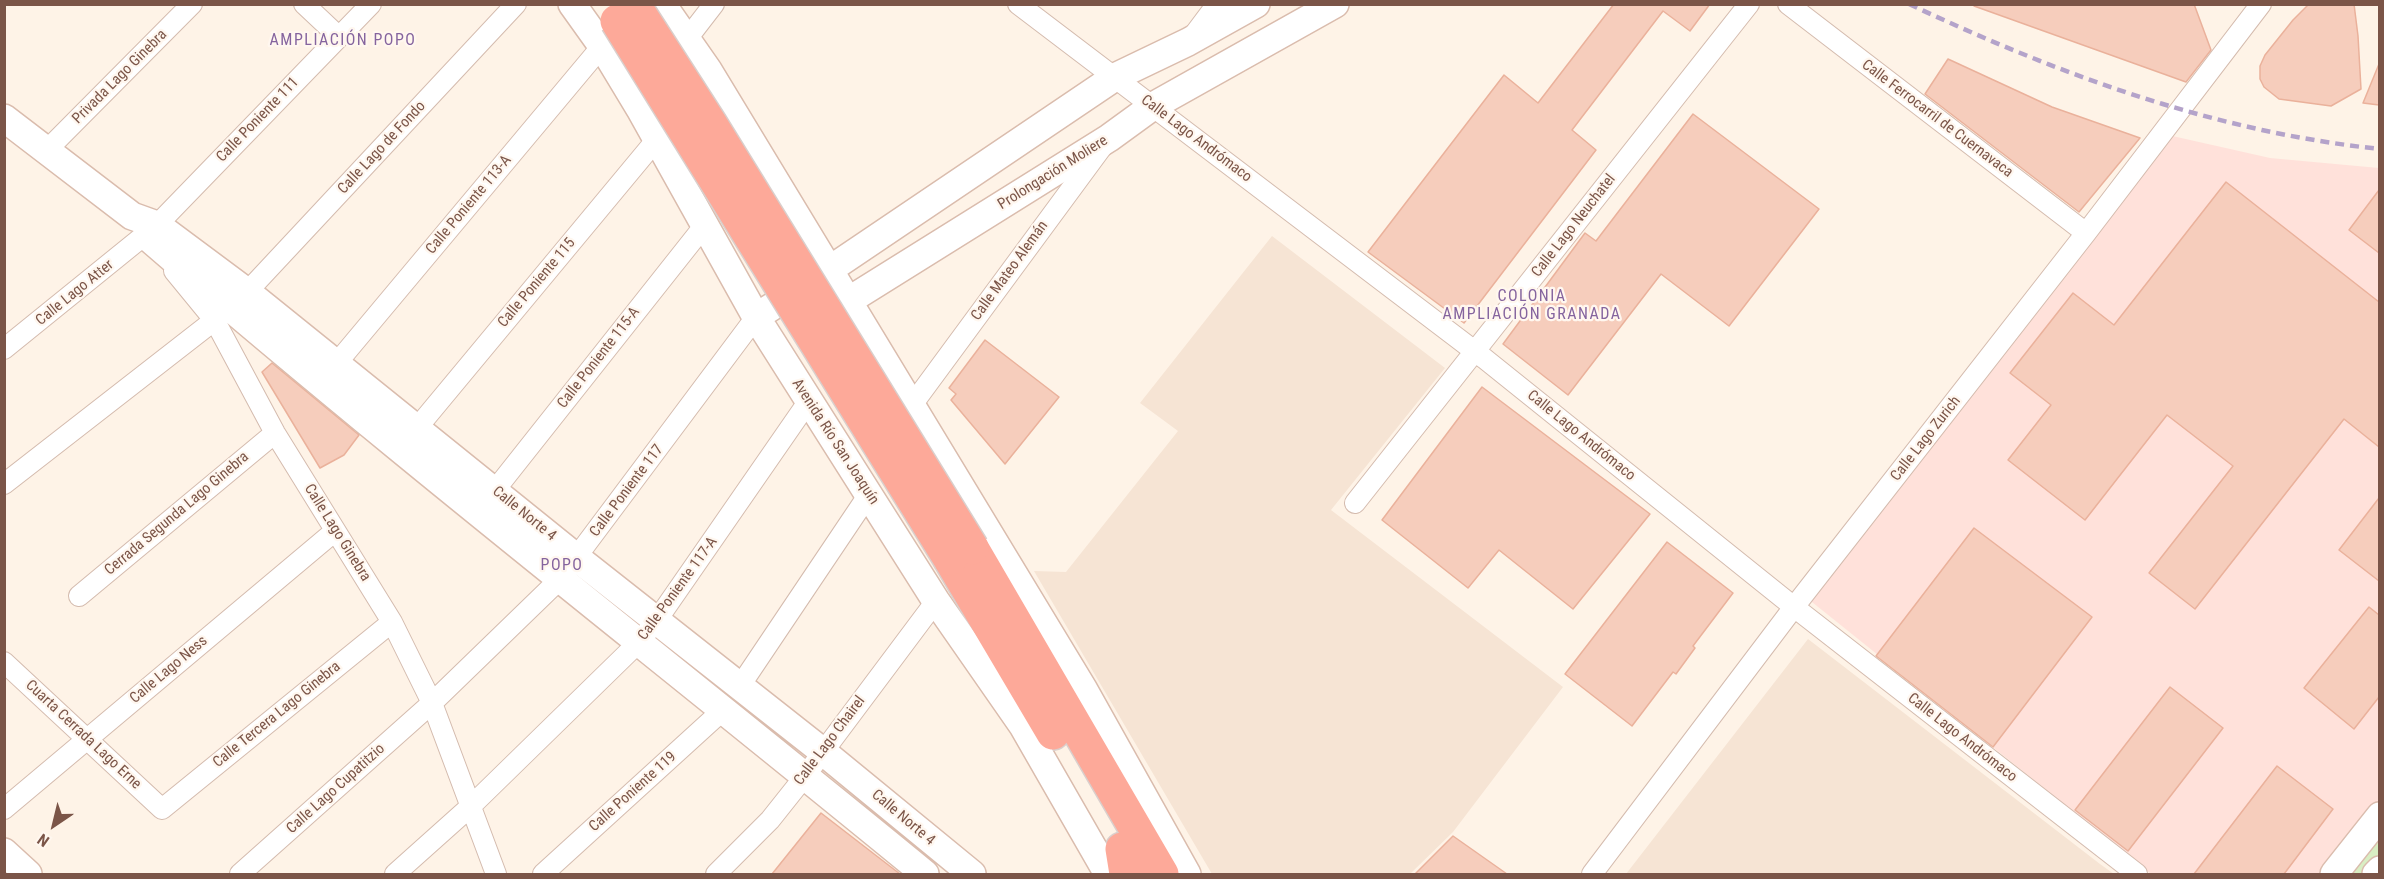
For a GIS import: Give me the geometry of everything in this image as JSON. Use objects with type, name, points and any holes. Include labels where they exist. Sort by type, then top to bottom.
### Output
[{"type":"highway","name":"Avenida Río San Joaquín","points":[[626,15],[961,554],[1127,862],[1162,874]]},
{"type":"highway","points":[[1127,862],[1176,874]]},
{"type":"street","name":"Privada Lago Ginebra","points":[[47,150],[192,4]]},
{"type":"street","points":[[304,4],[338,36]]},
{"type":"street","name":"Calle Poniente 111","points":[[145,226],[371,4]]},
{"type":"street","name":"Calle Lago de Fondo","points":[[4,484],[231,307],[516,4]]},
{"type":"street","name":"Avenida Río San Joaquín","points":[[572,4],[626,15],[687,39],[1084,690],[1187,874]]},
{"type":"street","points":[[687,39],[714,4]]},
{"type":"street","name":"Calle Lago Andrómaco","points":[[1018,4],[1475,351],[1794,607],[2137,874]]},
{"type":"street","points":[[1188,42],[1216,4]]},
{"type":"street","points":[[756,317],[1115,77],[1188,42],[1256,4]]},
{"type":"street","name":"Prolongación Moliere","points":[[774,346],[1109,138],[1153,106],[1335,4]]},
{"type":"street","name":"Calle Lago Neuchatel","points":[[1355,503],[1749,4]]},
{"type":"street","name":"Calle Ferrocarril de Cuernavaca","points":[[1788,4],[2086,234]]},
{"type":"street","name":"Calle Lago Zurich","points":[[1592,874],[1794,607],[2086,234],[2261,4]]},
{"type":"street","name":"Avenida Río San Joaquín","points":[[626,15],[640,109],[756,317],[936,601],[1023,726],[1127,862]]},
{"type":"street","name":"Calle Poniente 113-A","points":[[336,364],[626,15]]},
{"type":"street","points":[[640,109],[661,105],[678,98],[699,83],[708,70]]},
{"type":"street","points":[[4,118],[145,226]]},
{"type":"street","name":"Calle Mateo Alemán","points":[[912,405],[1109,138]]},
{"type":"street","name":"Calle Poniente 115","points":[[417,428],[657,139]]},
{"type":"street","name":"Calle Norte 4","points":[[145,226],[231,307],[560,579],[924,874]]},
{"type":"street","name":"Calle Lago Atter","points":[[4,349],[145,226]]},
{"type":"street","name":"Calle Poniente 115-A","points":[[495,490],[704,226]]},
{"type":"street","name":"Calle Norte 4","points":[[231,307],[336,364],[822,751],[972,874]]},
{"type":"street","name":"Calle Lago Ginebra","points":[[231,307],[275,433],[392,621],[432,703],[496,874]]},
{"type":"street","name":"Calle Poniente 117","points":[[432,703],[560,579],[756,317]]},
{"type":"street","name":"Calle Poniente 117-A","points":[[395,874],[471,806],[639,642],[657,620],[808,402]]},
{"type":"street","name":"Cerrada Segunda Lago Ginebra","points":[[79,596],[275,433]]},
{"type":"street","points":[[740,686],[869,494]]},
{"type":"street","name":"Calle Lago Ness","points":[[4,809],[334,531]]},
{"type":"street","name":"Calle Lago Chairel","points":[[716,874],[770,820],[936,601]]},
{"type":"street","name":"Calle Tercera Lago Ginebra","points":[[162,809],[392,621]]},
{"type":"street","name":"Cuarta Cerrada Lago Erne","points":[[4,662],[162,809]]},
{"type":"street","name":"Calle Lago Cupatitzio","points":[[240,874],[432,703]]},
{"type":"street","name":"Calle Poniente 119","points":[[543,874],[723,710]]},
{"type":"street","points":[[2334,874],[2376,829]]},
{"type":"street","points":[[4,852],[28,874]]},
{"type":"street","points":[[2376,874],[2379,870]]},
{"type":"shaded area","points":[[2168,135],[2270,158],[2379,168],[2379,801],[2324,874],[2151,874],[1807,598]]},
{"type":"shaded area","points":[[1272,236],[1445,368],[1331,510],[1563,687],[1453,832],[1410,874],[1212,874],[1034,571],[1066,572],[1178,431],[1140,403]]},
{"type":"shaded area","points":[[1808,639],[2100,864],[2114,874],[1626,874]]},
{"type":"green space","points":[[2367,834],[2379,843],[2379,854],[2363,874],[2334,874]]},
{"type":"building","points":[[1614,4],[1710,4],[1690,31],[1663,11],[1572,130],[1596,150],[1464,323],[1368,252],[1504,75],[1538,103]]},
{"type":"building","points":[[1975,4],[2194,4],[2211,50],[2186,82],[1974,6]]},
{"type":"building","points":[[2309,4],[2354,4],[2361,89],[2331,106],[2279,99],[2264,87],[2260,79],[2260,66],[2265,55]]},
{"type":"building","points":[[1948,59],[2052,107],[2140,138],[2079,212],[1925,94]]},
{"type":"building","points":[[2379,64],[2379,105],[2363,103]]},
{"type":"building","points":[[1693,114],[1819,209],[1729,326],[1661,274],[1568,395],[1503,344],[1585,233],[1596,241]]},
{"type":"building","points":[[2226,182],[2379,302],[2379,447],[2344,419],[2195,609],[2149,573],[2233,466],[2167,415],[2085,520],[2008,460],[2051,405],[2010,373],[2073,293],[2114,325]]},
{"type":"building","points":[[2379,190],[2379,253],[2349,230]]},
{"type":"building","points":[[985,340],[1059,397],[1005,464],[951,400],[956,394],[949,388]]},
{"type":"building","points":[[272,363],[359,435],[344,455],[320,468],[262,372]]},
{"type":"building","points":[[1482,387],[1650,514],[1573,609],[1499,550],[1468,588],[1382,520]]},
{"type":"building","points":[[2379,498],[2379,581],[2339,550]]},
{"type":"building","points":[[1974,528],[2092,617],[1993,747],[1876,656]]},
{"type":"building","points":[[1667,542],[1733,593],[1693,646],[1695,648],[1676,674],[1673,672],[1632,726],[1565,674]]},
{"type":"building","points":[[2369,607],[2379,615],[2379,697],[2354,729],[2304,688]]},
{"type":"building","points":[[2170,687],[2223,728],[2128,851],[2075,810]]},
{"type":"building","points":[[2277,766],[2333,809],[2284,874],[2194,874]]},
{"type":"building","points":[[821,813],[900,874],[772,874]]},
{"type":"building","points":[[1453,836],[1507,874],[1415,874]]},
{"type":"railway","points":[[1909,4],[2022,54],[2138,96],[2258,129],[2318,141],[2380,149]]},
{"type":"district","name":"AMPLIACIÓN POPO","points":[[343,41]]},
{"type":"district","name":"COLONIA AMPLIACIÓN GRANADA","points":[[1532,306]]},
{"type":"district","name":"POPO","points":[[562,566]]}]
